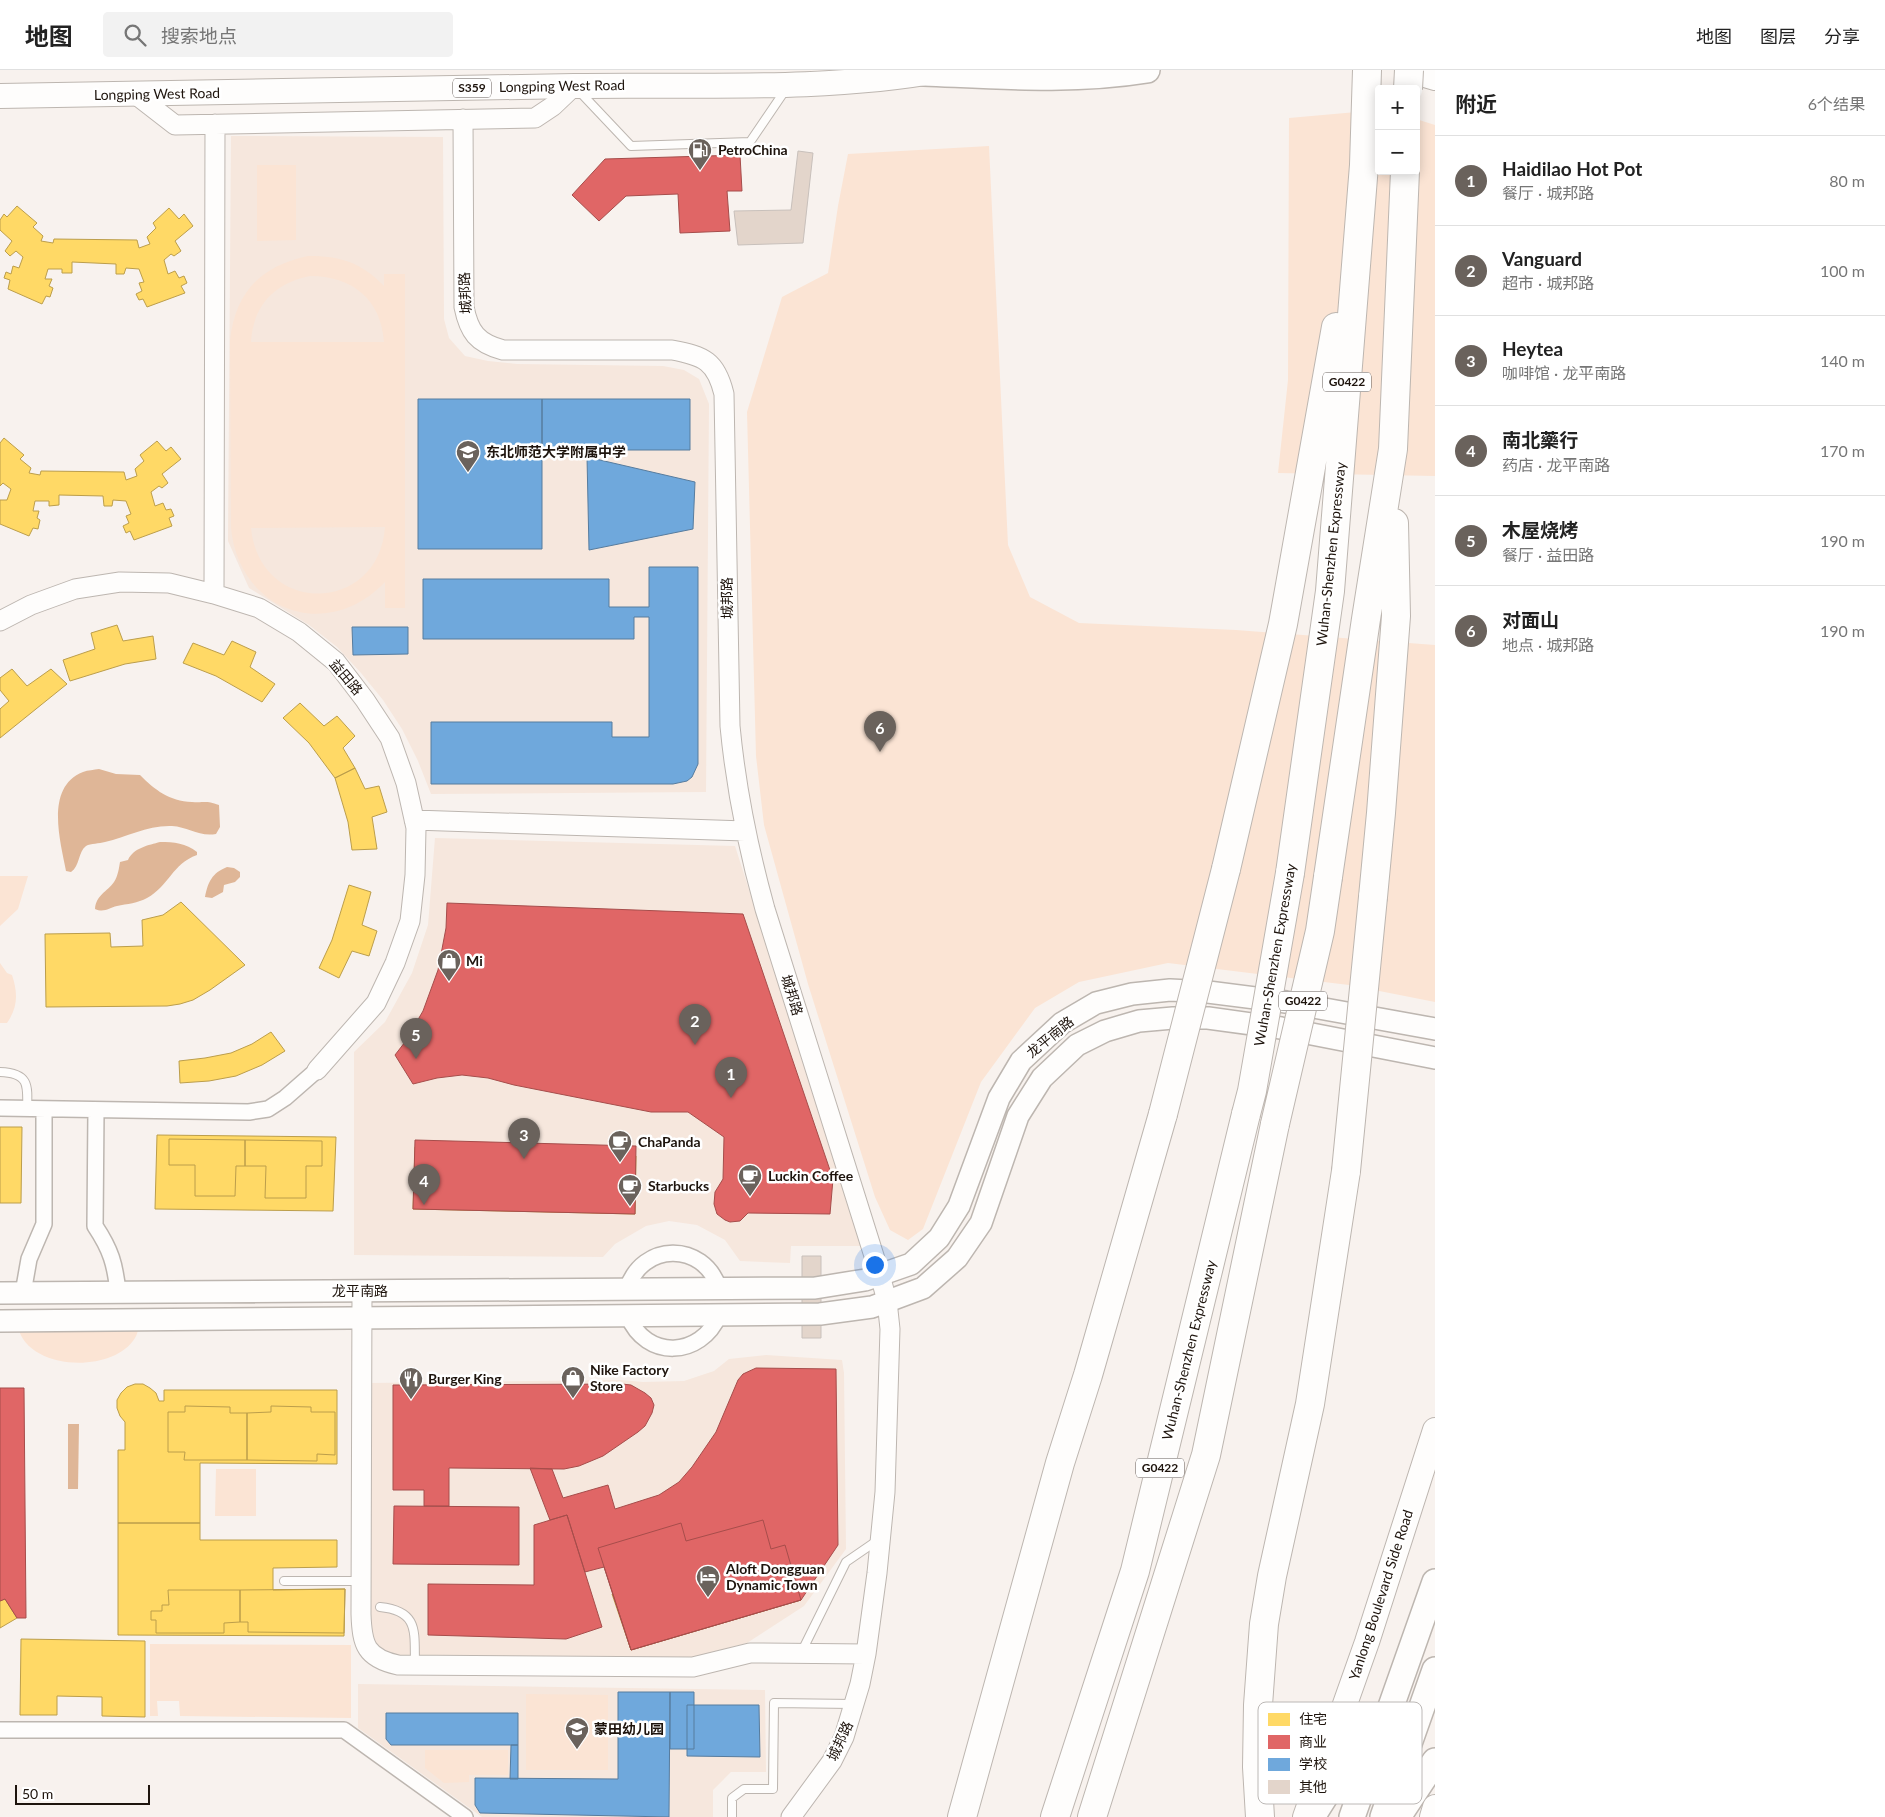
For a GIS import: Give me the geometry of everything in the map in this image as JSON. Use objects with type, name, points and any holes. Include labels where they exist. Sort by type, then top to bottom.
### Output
[{"type":"highway","points":[[933,72],[1033,77],[1078,76],[1149,70]]},
{"type":"highway","name":"Wuhan-Shenzhen Expressway","points":[[1055,1817],[1135,1571],[1252,1091],[1290,873],[1330,591],[1364,165],[1367,70]]},
{"type":"highway","points":[[1408,70],[1408,85]]},
{"type":"highway","points":[[962,1817],[1060,1463],[1088,1375],[1163,1114],[1226,869],[1283,624],[1364,165]]},
{"type":"highway","name":"G0422","points":[[1092,1817],[1206,1455],[1275,1124],[1320,931],[1393,450],[1405,175]]},
{"type":"highway","points":[[1258,1702],[1261,1656],[1272,1576],[1310,1404],[1346,1171],[1373,897],[1396,616],[1393,450]]},
{"type":"highway","points":[[1393,1702],[1435,1582]]},
{"type":"highway","points":[[1422,1707],[1435,1670]]},
{"type":"highway","points":[[1386,1702],[1401,1678]]},
{"type":"highway","points":[[1258,1705],[1258,1784]]},
{"type":"highway","points":[[1422,1780],[1435,1760]]},
{"type":"highway","points":[[1259,1804],[1260,1817]]},
{"type":"highway","points":[[1312,1817],[1320,1804]]},
{"type":"highway","points":[[1352,1817],[1357,1804]]},
{"type":"highway","points":[[1383,1817],[1388,1804]]},
{"type":"highway","points":[[1398,1817],[1406,1804]]},
{"type":"main road","points":[[1408,70],[1435,78]]},
{"type":"main road","name":"Longping West Road","points":[[0,96],[135,94],[573,78],[790,84],[867,80],[933,72]]},
{"type":"main road","name":"龙平南路","points":[[0,1293],[815,1288],[865,1280],[911,1264],[939,1238],[959,1206],[999,1098],[1021,1060],[1062,1023],[1096,1003],[1132,994],[1170,990],[1208,992],[1286,1002],[1435,1028]]},
{"type":"main road","name":"龙平南路","points":[[0,1321],[820,1314],[872,1307],[923,1288],[956,1258],[981,1222],[1018,1116],[1042,1078],[1077,1045],[1105,1031],[1139,1021],[1173,1018],[1208,1018],[1281,1028],[1435,1058]]},
{"type":"main road","name":"Yanlong Boulevard Side Road","points":[[1345,1702],[1435,1430]]},
{"type":"main road","name":"Yanlong Boulevard Side Road","points":[[1305,1817],[1310,1804]]},
{"type":"main road","points":[[1432,1817],[1435,1806]]},
{"type":"street","points":[[135,94],[176,125],[535,118],[553,106],[573,78]]},
{"type":"street","name":"城邦路","points":[[463,119],[464,307],[467,324],[476,336],[489,346],[502,350],[672,350],[693,354],[710,363],[720,378],[724,394],[730,726],[734,772],[745,831],[765,909],[880,1275],[890,1329],[885,1492],[881,1539],[866,1654],[860,1684],[844,1737],[832,1761],[791,1817]]},
{"type":"street","points":[[214,594],[215,124]]},
{"type":"street","name":"益田路","points":[[0,621],[30,606],[75,589],[120,582],[169,583],[259,608],[299,632],[336,662],[365,700],[390,738],[406,783],[416,828],[415,875],[410,921],[395,963],[376,1003],[317,1070]]},
{"type":"street","points":[[414,820],[745,831]]},
{"type":"street","points":[[0,1108],[249,1112],[268,1109],[285,1098],[317,1070]]},
{"type":"street","points":[[23,1293],[29,1259],[44,1224],[44,1109]]},
{"type":"street","points":[[96,1110],[95,1226],[106,1241],[112,1256],[118,1292]]},
{"type":"street","points":[[627,1289],[630,1278],[640,1266],[652,1257],[666,1253],[682,1254],[696,1259],[708,1268],[719,1288]]},
{"type":"street","points":[[362,1291],[362,1628],[368,1650],[374,1657],[398,1665],[693,1668],[750,1653],[866,1654]]},
{"type":"street","points":[[628,1316],[632,1326],[643,1338],[658,1346],[674,1349],[691,1345],[705,1337],[719,1315]]},
{"type":"street","points":[[0,1730],[344,1730],[461,1816]]},
{"type":"lane","points":[[573,78],[632,146],[750,142],[790,84]]},
{"type":"lane","points":[[0,1072],[16,1074],[26,1082],[28,1109]]},
{"type":"lane","points":[[801,1653],[846,1562],[881,1539]]},
{"type":"lane","points":[[284,1581],[361,1581]]},
{"type":"lane","points":[[380,1607],[392,1608],[404,1613],[412,1622],[415,1665]]},
{"type":"lane","points":[[732,1817],[732,1798],[744,1789],[773,1789],[774,1703],[854,1704]]},
{"type":"shaded area","points":[[1375,110],[1375,175],[1420,175],[1420,120],[1435,125],[1435,476],[1278,473],[1288,380],[1289,118]]},
{"type":"shaded area","name":"东北师范大学附属中学","points":[[231,136],[443,137],[444,319],[449,338],[465,356],[517,364],[663,366],[684,370],[699,379],[709,404],[706,792],[431,794],[418,761],[402,729],[383,700],[361,673],[337,647],[309,625],[249,588],[228,541]]},
{"type":"shaded area","points":[[989,146],[1008,545],[1030,597],[1079,623],[1236,630],[1435,645],[1435,1002],[1349,985],[1168,963],[1079,982],[1035,1008],[981,1082],[923,1229],[908,1240],[890,1230],[875,1197],[808,984],[764,825],[756,756],[747,412],[782,297],[828,273],[848,154]]},
{"type":"shaded area","points":[[257,165],[296,165],[296,240],[257,241]]},
{"type":"shaded area","points":[[308,256],[340,259],[367,271],[384,286],[384,274],[405,274],[405,608],[385,608],[385,582],[362,601],[338,611],[313,614],[289,609],[268,598],[250,580],[238,557],[231,528],[230,341],[233,324],[244,295],[253,284],[264,274],[291,261]],"holes":[[[310,276],[339,280],[362,293],[377,314],[382,327],[384,342],[251,342],[256,317],[268,298],[286,284]],[[385,527],[378,556],[363,576],[342,589],[319,594],[296,590],[275,578],[259,557],[251,528]]]},
{"type":"shaded area","points":[[99,769],[116,774],[140,775],[157,790],[169,797],[184,801],[208,802],[219,805],[220,827],[216,834],[210,835],[172,826],[154,827],[103,843],[90,844],[83,849],[74,869],[71,872],[66,871],[58,816],[59,802],[63,789],[71,779],[83,772]]},
{"type":"shaded area","points":[[435,838],[735,846],[863,1246],[791,1246],[790,1263],[740,1261],[725,1240],[697,1225],[669,1221],[646,1226],[615,1244],[603,1257],[354,1255],[354,1052],[385,1022],[412,973],[428,925]]},
{"type":"shaded area","points":[[160,842],[184,845],[197,852],[197,855],[176,869],[161,887],[147,898],[104,910],[95,909],[97,900],[115,880],[120,862],[128,860],[130,856],[142,848]]},
{"type":"shaded area","points":[[227,867],[234,868],[240,872],[240,877],[235,882],[224,885],[223,892],[212,898],[205,897],[214,875]]},
{"type":"shaded area","points":[[0,876],[28,876],[18,909],[0,926]]},
{"type":"shaded area","points":[[0,963],[7,973],[12,975],[15,988],[15,1006],[7,1023],[0,1023]]},
{"type":"shaded area","points":[[18,1327],[139,1327],[135,1338],[124,1350],[109,1358],[91,1362],[72,1362],[54,1359],[37,1352],[25,1342]]},
{"type":"shaded area","points":[[766,1355],[842,1360],[844,1373],[846,1549],[804,1606],[747,1643],[693,1657],[397,1657],[378,1649],[371,1638],[369,1616],[370,1383],[684,1381],[714,1371],[729,1359]]},
{"type":"shaded area","points":[[68,1424],[79,1424],[78,1489],[68,1489]]},
{"type":"shaded area","points":[[216,1469],[256,1469],[256,1516],[215,1516]]},
{"type":"shaded area","points":[[150,1644],[351,1645],[351,1718],[180,1716],[179,1701],[157,1701],[158,1716],[150,1716]]},
{"type":"shaded area","name":"蒙田幼儿园","points":[[358,1684],[765,1690],[766,1772],[731,1772],[713,1790],[713,1817],[482,1817],[358,1728]]},
{"type":"shaded area","points":[[526,1694],[608,1695],[608,1770],[526,1770]]},
{"type":"shaded area","points":[[425,1750],[508,1750],[508,1775],[469,1775],[469,1782],[444,1783],[425,1768]]},
{"type":"building: 住宅","points":[[17,206],[37,223],[33,227],[43,236],[41,241],[53,243],[54,239],[137,240],[139,248],[150,244],[147,237],[156,228],[153,223],[169,208],[179,219],[184,214],[193,226],[175,241],[181,251],[174,256],[171,254],[164,260],[168,274],[175,271],[179,278],[184,276],[187,283],[181,286],[185,293],[147,307],[143,299],[139,300],[136,294],[142,291],[139,283],[144,282],[139,269],[126,268],[124,274],[116,274],[116,264],[72,262],[72,273],[62,273],[62,269],[48,269],[45,279],[52,279],[49,286],[53,288],[50,297],[46,296],[42,304],[8,289],[10,280],[4,278],[6,272],[11,274],[13,266],[19,268],[23,257],[16,251],[10,256],[5,251],[12,241],[0,230],[0,220],[4,214],[7,217]]},
{"type":"building: 住宅","points":[[4,438],[24,455],[20,459],[31,468],[29,473],[40,475],[41,471],[124,472],[126,480],[137,476],[135,469],[144,461],[140,455],[157,441],[166,451],[171,447],[181,459],[162,474],[168,483],[162,488],[159,486],[151,492],[155,506],[163,503],[166,510],[171,509],[174,516],[169,518],[172,526],[134,540],[130,531],[126,533],[123,526],[129,523],[126,516],[131,514],[126,501],[113,500],[112,506],[104,506],[103,496],[59,495],[59,505],[49,506],[49,501],[35,501],[33,511],[39,511],[37,518],[40,520],[38,529],[33,528],[29,536],[0,524],[0,500],[7,500],[11,489],[3,483],[0,486],[0,443]]},
{"type":"building: 住宅","points":[[117,625],[123,641],[153,636],[156,659],[125,664],[70,681],[63,660],[95,649],[91,633]]},
{"type":"building: 住宅","points":[[232,641],[256,652],[250,667],[275,684],[262,702],[216,676],[183,663],[193,643],[224,655]]},
{"type":"building: 住宅","points":[[12,669],[27,686],[51,669],[67,684],[0,738],[0,709],[9,701],[0,690],[0,678]]},
{"type":"building: 住宅","points":[[300,703],[324,726],[337,716],[355,736],[343,748],[355,768],[335,778],[309,743],[283,718]]},
{"type":"building: 住宅","points":[[355,768],[365,789],[379,786],[387,812],[372,817],[377,849],[352,850],[348,822],[335,778]]},
{"type":"building: 住宅","points":[[349,885],[371,892],[362,925],[377,931],[369,956],[352,951],[339,978],[319,968],[332,940]]},
{"type":"building: 住宅","points":[[181,902],[245,965],[210,990],[193,1000],[180,1004],[167,1006],[46,1007],[45,934],[110,933],[111,947],[143,946],[142,920],[163,915]]},
{"type":"building: 住宅","points":[[271,1032],[285,1051],[262,1065],[236,1076],[209,1081],[180,1083],[179,1061],[231,1053],[252,1044]]},
{"type":"building: 住宅","points":[[0,1127],[22,1127],[21,1203],[0,1203]]},
{"type":"building: 住宅","points":[[157,1135],[336,1137],[333,1211],[155,1209]]},
{"type":"building: 住宅","points":[[169,1139],[245,1140],[245,1166],[236,1166],[235,1196],[195,1196],[195,1165],[169,1165]]},
{"type":"building: 住宅","points":[[245,1140],[322,1141],[322,1166],[306,1166],[306,1198],[265,1198],[266,1166],[245,1166]]},
{"type":"building: 住宅","points":[[415,1147],[445,1148],[445,1181],[460,1181],[460,1159],[486,1159],[485,1183],[569,1185],[569,1161],[595,1162],[595,1189],[607,1189],[608,1155],[636,1156],[635,1214],[413,1209]]},
{"type":"building: 住宅","points":[[143,1384],[150,1388],[156,1393],[159,1401],[164,1401],[164,1390],[337,1390],[337,1464],[200,1463],[200,1523],[118,1523],[118,1450],[125,1450],[125,1422],[117,1408],[117,1400],[127,1387]]},
{"type":"building: 住宅","points":[[185,1406],[230,1407],[230,1413],[247,1413],[247,1460],[184,1460],[185,1452],[168,1452],[168,1412],[185,1412]]},
{"type":"building: 住宅","points":[[271,1406],[311,1407],[311,1412],[335,1412],[335,1455],[317,1454],[317,1461],[247,1460],[247,1413],[271,1412]]},
{"type":"building: 住宅","points":[[118,1523],[200,1523],[200,1540],[337,1540],[337,1567],[273,1568],[273,1590],[345,1589],[344,1636],[118,1635]]},
{"type":"building: 住宅","points":[[785,1545],[801,1600],[631,1650],[612,1594]]},
{"type":"building: 住宅","points":[[345,1589],[344,1633],[248,1632],[248,1622],[240,1622],[240,1590]]},
{"type":"building: 住宅","points":[[168,1590],[240,1590],[240,1622],[224,1623],[224,1633],[156,1633],[156,1620],[151,1620],[151,1611],[162,1611],[162,1605],[169,1605]]},
{"type":"building: 住宅","points":[[5,1599],[17,1618],[0,1628],[0,1601]]},
{"type":"building: 住宅","points":[[21,1639],[145,1641],[145,1717],[102,1716],[102,1697],[57,1696],[57,1715],[20,1715]]},
{"type":"building: 商业","points":[[740,155],[742,191],[727,191],[730,231],[680,233],[678,194],[626,196],[599,221],[572,195],[605,159]]},
{"type":"building: 商业","points":[[447,903],[743,914],[833,1179],[830,1214],[748,1213],[740,1221],[730,1222],[725,1220],[717,1214],[714,1204],[715,1192],[723,1179],[724,1137],[688,1112],[651,1112],[514,1085],[488,1078],[462,1075],[437,1078],[413,1084],[395,1055],[423,1011],[438,970],[446,928]]},
{"type":"building: 商业","points":[[415,1140],[636,1146],[635,1214],[413,1209]]},
{"type":"building: 商业","points":[[756,1368],[836,1369],[838,1545],[801,1600],[631,1650],[604,1567],[585,1572],[567,1515],[550,1520],[530,1468],[552,1469],[563,1498],[608,1485],[615,1509],[659,1495],[679,1482],[692,1467],[716,1432],[738,1380],[743,1374]]},
{"type":"building: 商业","points":[[393,1385],[631,1385],[651,1398],[654,1405],[652,1413],[645,1426],[603,1456],[579,1466],[564,1469],[449,1468],[449,1506],[424,1506],[424,1490],[393,1490]]},
{"type":"building: 商业","points":[[0,1388],[24,1388],[26,1618],[17,1618],[5,1599],[0,1601]]},
{"type":"building: 商业","points":[[394,1506],[519,1507],[519,1565],[393,1564]]},
{"type":"building: 商业","points":[[567,1515],[602,1627],[566,1639],[428,1635],[428,1584],[534,1585],[534,1525]]},
{"type":"building: 商业","points":[[763,1520],[771,1549],[785,1545],[801,1600],[631,1650],[598,1548],[681,1523],[686,1541]]},
{"type":"building: 学校","points":[[418,399],[542,399],[542,549],[418,549]]},
{"type":"building: 学校","points":[[542,399],[690,399],[690,450],[542,450]]},
{"type":"building: 学校","points":[[587,457],[695,482],[693,529],[589,550]]},
{"type":"building: 学校","points":[[649,567],[698,567],[698,764],[692,777],[687,781],[673,784],[431,784],[431,722],[612,722],[612,737],[649,737],[649,617],[634,617],[634,639],[423,639],[423,579],[609,579],[609,607],[649,607]]},
{"type":"building: 学校","points":[[352,627],[408,627],[408,654],[353,655]]},
{"type":"building: 学校","points":[[618,1692],[670,1692],[669,1817],[480,1813],[475,1805],[475,1778],[618,1779]]},
{"type":"building: 学校","points":[[670,1692],[694,1692],[694,1749],[670,1749]]},
{"type":"building: 学校","points":[[687,1705],[759,1705],[760,1757],[687,1756]]},
{"type":"building: 学校","points":[[386,1713],[518,1713],[518,1745],[391,1745],[386,1739]]},
{"type":"building: 学校","points":[[511,1745],[518,1745],[518,1779],[510,1779]]},
{"type":"building: 其他","points":[[798,151],[813,153],[803,243],[738,245],[734,211],[791,210]]},
{"type":"building: 其他","points":[[802,1256],[821,1256],[821,1338],[802,1338]]},
{"type":"place","name":"PetroChina","points":[[700,171]]},
{"type":"place","name":"东北师范大学附属中学","points":[[468,473]]},
{"type":"place","name":"对面山","points":[[880,752]]},
{"type":"place","name":"Mi","points":[[449,982]]},
{"type":"place","name":"Vanguard","points":[[695,1045]]},
{"type":"place","name":"木屋烧烤","points":[[416,1059]]},
{"type":"place","name":"Haidilao Hot Pot","points":[[731,1098]]},
{"type":"place","name":"Heytea","points":[[524,1159]]},
{"type":"place","name":"ChaPanda","points":[[620,1163]]},
{"type":"place","name":"Luckin Coffee","points":[[750,1197]]},
{"type":"place","name":"南北藥行","points":[[424,1205]]},
{"type":"place","name":"Starbucks","points":[[630,1207]]},
{"type":"place","name":"Nike Factory Store","points":[[573,1399]]},
{"type":"place","name":"Burger King","points":[[411,1400]]},
{"type":"place","name":"Aloft Dongguan Dynamic Town","points":[[708,1598]]},
{"type":"place","name":"蒙田幼儿园","points":[[577,1750]]}]
